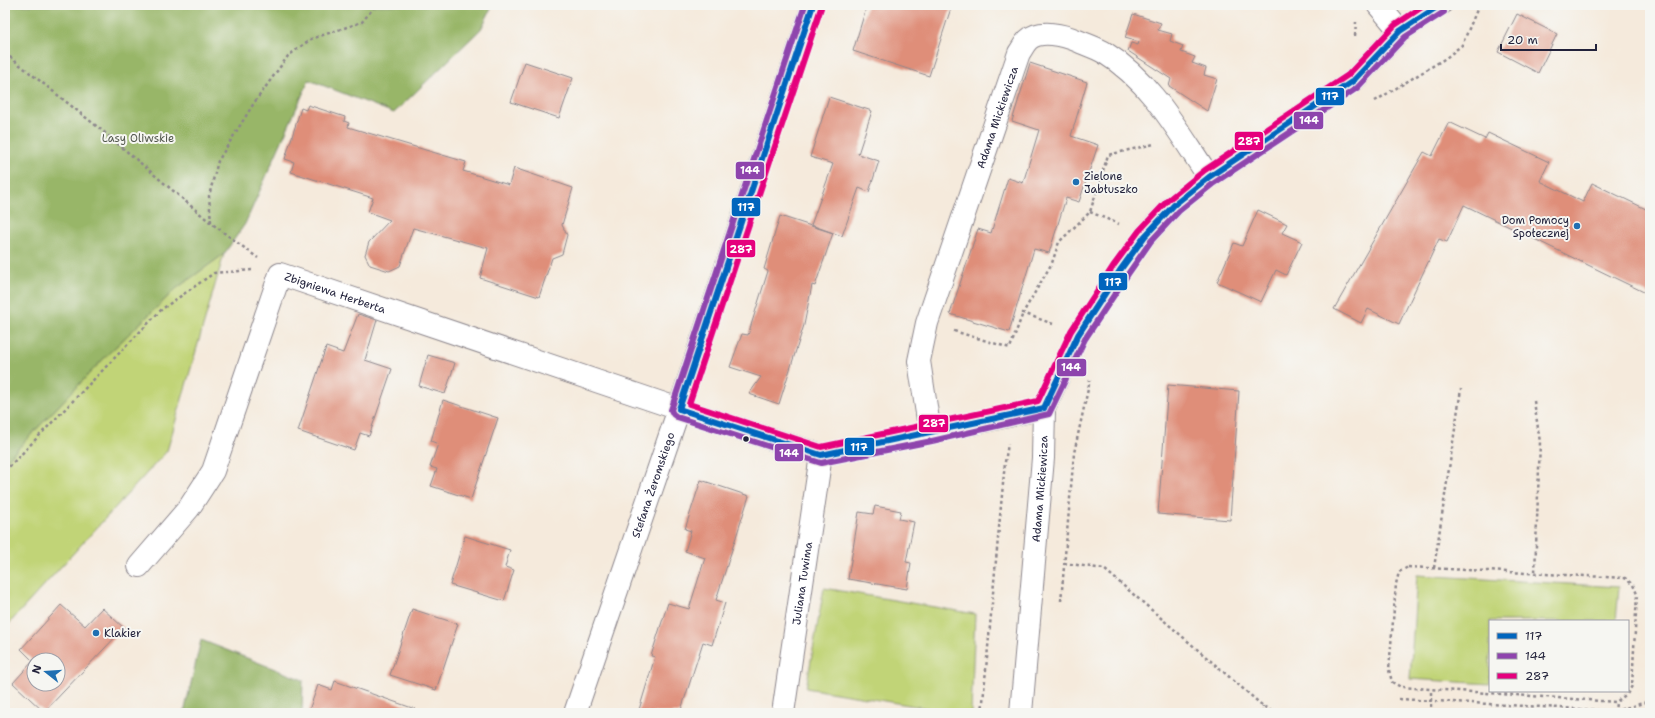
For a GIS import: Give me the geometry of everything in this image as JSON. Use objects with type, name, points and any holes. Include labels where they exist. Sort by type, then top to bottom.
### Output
[{"type":"street","name":"Stefana Żeromskiego","points":[[575,713],[679,409],[813,5]]},
{"type":"street","points":[[1378,5],[1400,31]]},
{"type":"street","name":"Adama Mickiewicza","points":[[1021,713],[1042,458],[1044,408],[1078,335],[1121,269],[1145,236],[1174,205],[1208,177],[1353,81],[1400,31],[1440,5]]},
{"type":"street","name":"Adama Mickiewicza","points":[[930,433],[919,361],[927,323],[1019,53],[1028,40],[1039,35],[1055,34],[1071,38],[1104,53],[1123,66],[1143,84],[1182,137],[1208,177]]},
{"type":"street","name":"Zbigniewa Herberta","points":[[139,566],[189,508],[214,471],[280,274],[679,409]]},
{"type":"street","points":[[679,409],[821,455],[1044,408]]},
{"type":"street","name":"Juliana Tuwima","points":[[783,713],[821,455]]},
{"type":"path","points":[[211,223],[209,196],[218,161],[254,103],[288,56],[311,40],[362,22],[376,5]]},
{"type":"path","points":[[1374,101],[1446,58],[1462,45],[1479,5]]},
{"type":"path","points":[[1354,41],[1356,34],[1356,17]]},
{"type":"path","points":[[5,53],[104,132],[211,223],[280,274]]},
{"type":"path","points":[[927,323],[1010,348],[1023,313],[1052,263],[1059,242],[1090,212],[1108,155],[1182,137]]},
{"type":"path","points":[[1090,212],[1121,225]]},
{"type":"path","points":[[5,472],[162,309],[214,273],[246,270],[280,274]]},
{"type":"path","points":[[1023,313],[1057,326]]},
{"type":"path","points":[[1061,602],[1074,454],[1090,377]]},
{"type":"path","points":[[1434,568],[1461,389]]},
{"type":"path","points":[[1534,401],[1540,442],[1535,573]]},
{"type":"path","points":[[982,713],[1005,462]]},
{"type":"path","points":[[1064,563],[1104,569],[1263,706],[1275,713]]},
{"type":"path","points":[[1628,692],[1616,702],[1401,687],[1392,682],[1389,670],[1396,584],[1399,572],[1408,567],[1625,578],[1633,585],[1637,594],[1632,686],[1629,691]]},
{"type":"path","points":[[1431,689],[1431,713]]},
{"type":"path","points":[[1399,699],[1615,712],[1650,701]]},
{"type":"path","points":[[1615,712],[1616,702]]},
{"type":"path","points":[[1263,706],[1263,713]]},
{"type":"green space","name":"Lasy Oliwskie","points":[[5,5],[493,5],[481,29],[394,113],[309,80],[245,224],[224,254],[177,288],[109,353],[5,462]]},
{"type":"green space","points":[[224,254],[167,451],[5,628],[5,462],[109,353],[177,288]]},
{"type":"green space","points":[[1417,575],[1619,587],[1616,620],[1489,620],[1489,684],[1410,679]]},
{"type":"green space","points":[[824,588],[975,614],[971,713],[957,713],[806,688]]},
{"type":"green space","points":[[201,640],[303,680],[302,713],[184,713]]},
{"type":"building","points":[[867,5],[952,5],[929,76],[853,51]]},
{"type":"building","points":[[1133,14],[1161,23],[1158,30],[1172,34],[1170,41],[1183,46],[1181,52],[1195,57],[1192,63],[1206,68],[1204,75],[1217,79],[1207,111],[1169,86],[1171,79],[1128,51],[1131,43],[1138,45],[1139,42],[1125,38]]},
{"type":"building","points":[[1517,14],[1557,34],[1538,73],[1498,52]]},
{"type":"building","points":[[525,62],[573,78],[559,118],[511,102]]},
{"type":"building","points":[[1030,63],[1087,82],[1071,136],[1098,145],[1079,202],[1066,198],[1049,253],[1034,249],[1009,332],[950,314],[978,229],[991,233],[1008,178],[1023,183],[1039,130],[1012,121]]},
{"type":"building","points":[[829,97],[872,111],[858,154],[879,161],[869,192],[859,188],[842,236],[811,225],[833,164],[810,157]]},
{"type":"building","points":[[308,105],[345,117],[344,121],[349,123],[348,127],[466,162],[463,171],[509,185],[514,168],[573,188],[562,225],[567,235],[562,254],[552,258],[539,297],[480,278],[488,248],[413,228],[400,266],[389,271],[370,265],[365,255],[369,242],[390,220],[368,212],[373,198],[291,172],[294,162],[285,159],[301,108],[306,110]]},
{"type":"building","name":"Dom Pomocy Społecznej","points":[[1449,122],[1485,139],[1488,133],[1549,162],[1540,181],[1583,202],[1592,183],[1650,211],[1650,295],[1464,205],[1447,242],[1439,239],[1399,324],[1368,309],[1361,323],[1334,309],[1424,152],[1432,156]]},
{"type":"building","points":[[1258,210],[1287,224],[1282,233],[1302,242],[1286,275],[1276,270],[1261,302],[1217,282],[1234,243],[1242,246]]},
{"type":"building","points":[[780,216],[833,233],[815,286],[812,285],[804,325],[779,404],[749,394],[761,377],[730,367],[742,334],[748,335],[768,271],[764,269]]},
{"type":"building","points":[[358,314],[377,320],[365,360],[392,369],[369,436],[360,433],[354,450],[298,431],[326,347],[343,353]]},
{"type":"building","points":[[428,355],[455,363],[445,394],[419,386]]},
{"type":"building","points":[[1168,385],[1239,391],[1230,520],[1158,514]]},
{"type":"building","points":[[443,400],[498,418],[471,499],[431,486],[437,469],[430,467],[438,444],[431,441]]},
{"type":"building","points":[[701,480],[749,496],[716,600],[725,603],[712,645],[703,642],[680,713],[638,713],[655,657],[651,656],[668,603],[689,609],[705,558],[685,551],[691,531],[685,529]]},
{"type":"building","points":[[875,506],[901,511],[899,519],[914,522],[906,562],[911,563],[907,589],[848,579],[859,512],[873,514]]},
{"type":"building","points":[[465,536],[510,550],[505,567],[514,570],[504,601],[450,585]]},
{"type":"building","points":[[61,605],[85,626],[102,608],[124,628],[66,689],[66,652],[26,652],[26,654],[21,649]]},
{"type":"building","points":[[412,609],[458,624],[436,690],[390,675]]},
{"type":"building","points":[[26,669],[26,692],[63,692],[44,712],[13,683]]},
{"type":"building","points":[[335,681],[415,709],[414,713],[308,713],[318,685],[332,690]]},
{"type":"transit line","name":"144","points":[[805,5],[671,410],[677,417],[821,463],[932,441],[1049,414],[1085,339],[1151,241],[1179,211],[1214,183],[1357,88],[1405,37],[1444,12]]},
{"type":"transit line","name":"117","points":[[679,409],[813,5]]},
{"type":"transit line","name":"287","points":[[821,8],[689,404],[821,447],[1038,401],[1071,331],[1114,265],[1139,231],[1168,200],[1205,170],[1348,75],[1395,25],[1425,5]]},
{"type":"transit line","name":"117","points":[[1044,408],[1078,335],[1121,269],[1145,236],[1174,205],[1209,177],[1353,81],[1400,31],[1440,5]]},
{"type":"transit line","name":"117","points":[[679,409],[821,455],[1044,408]]},
{"type":"place","name":"Zielone Jabłuszko","points":[[1076,182]]},
{"type":"place","name":"Dom Pomocy Społecznej","points":[[1577,226]]},
{"type":"place","name":"Klakier","points":[[96,633]]}]
